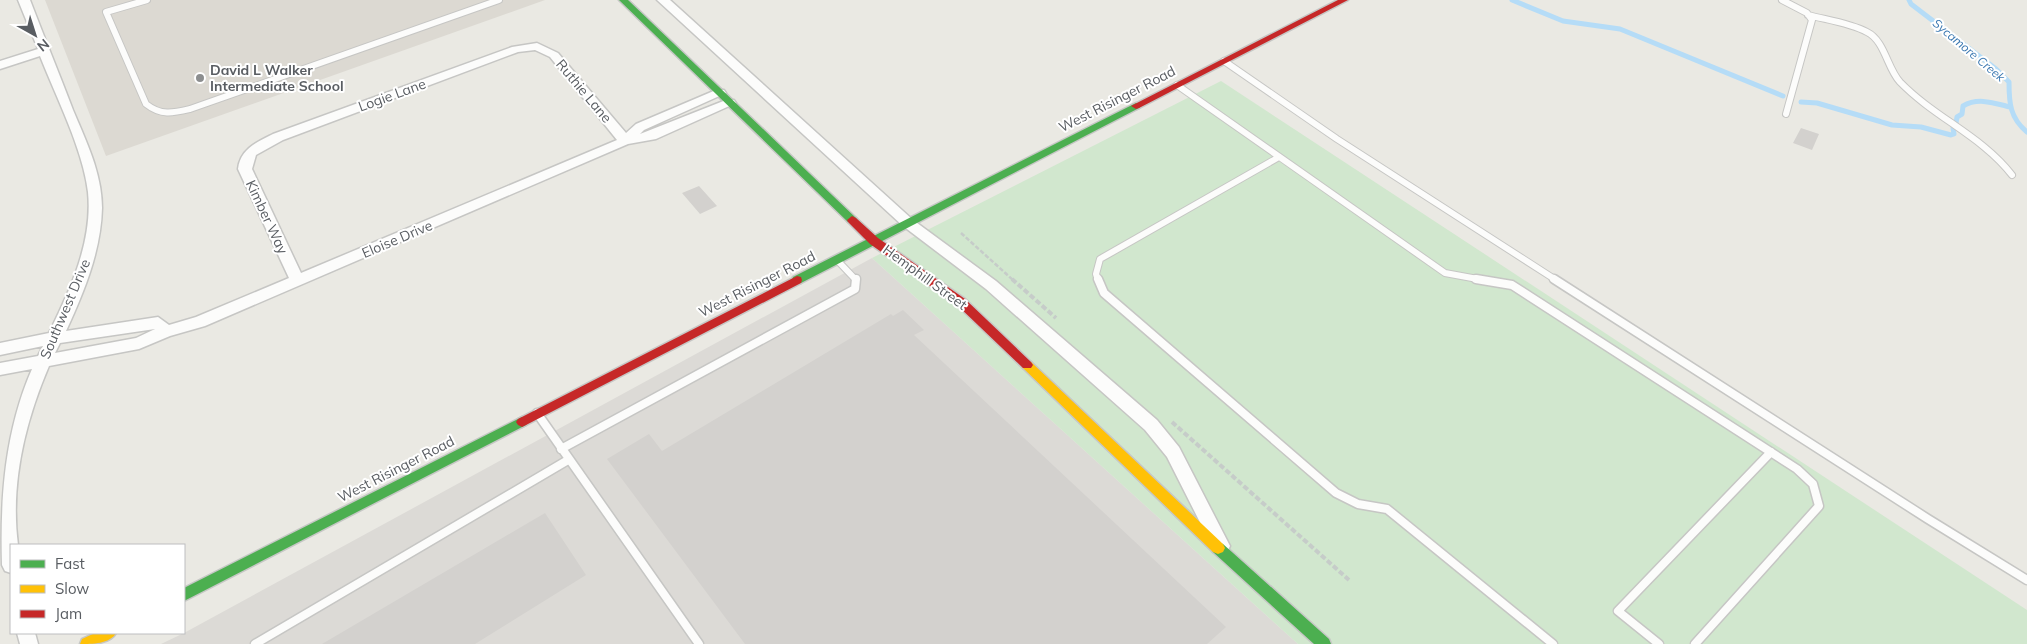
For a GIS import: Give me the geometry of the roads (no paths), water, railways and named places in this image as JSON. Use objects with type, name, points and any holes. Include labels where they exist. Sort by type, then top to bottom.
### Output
[{"type":"street","name":"Southwest Drive","points":[[10,560],[5,488],[20,417],[78,285],[92,244],[96,206],[92,172],[24,0]]},
{"type":"street","name":"Hemphill Street","points":[[623,0],[874,241],[961,302],[1226,556],[1324,644]]},
{"type":"street","name":"Hemphill Street","points":[[663,0],[908,223],[991,285],[1151,425],[1173,452],[1226,556]]},
{"type":"street","name":"West Risinger Road","points":[[185,593],[1344,0]]},
{"type":"street","name":"Ruthie Lane","points":[[537,46],[554,55],[625,141]]},
{"type":"street","name":"Logie Lane","points":[[251,152],[278,137],[516,49],[537,46]]},
{"type":"street","points":[[0,65],[44,51]]},
{"type":"street","name":"Eloise Drive","points":[[625,141],[640,127],[720,93]]},
{"type":"street","name":"Eloise Drive","points":[[0,369],[139,343],[166,331],[200,322],[625,141],[651,136],[730,103]]},
{"type":"street","name":"Kimber Way","points":[[251,152],[244,160],[245,169],[298,281]]},
{"type":"street","points":[[0,349],[55,338],[158,323],[166,331]]},
{"type":"street","points":[[87,644],[107,634]]},
{"type":"lane","points":[[147,0],[106,12],[146,104],[156,112],[168,114],[190,109],[499,0]]},
{"type":"lane","points":[[1782,0],[1808,15],[1867,32],[1874,36],[1880,44],[1892,73],[1944,118],[1984,144],[1998,157],[2012,175]]},
{"type":"lane","points":[[1786,114],[1812,20],[1808,15]]},
{"type":"lane","points":[[1224,61],[1270,95],[1354,150],[1919,513],[2027,580]]},
{"type":"lane","points":[[1177,85],[1445,273],[1512,285],[1771,452],[1796,469],[1813,484],[1819,506],[1695,644]]},
{"type":"lane","points":[[1278,157],[1100,260],[1096,274],[1104,293],[1336,493],[1358,504],[1387,509],[1553,644]]},
{"type":"lane","points":[[561,449],[855,289],[856,280],[837,260]]},
{"type":"lane","points":[[537,413],[568,460],[699,644]]},
{"type":"lane","points":[[1659,644],[1618,611],[1771,452]]},
{"type":"lane","points":[[255,644],[568,460]]},
{"type":"waterway","points":[[1512,0],[1563,21],[1620,29],[1783,96]]},
{"type":"waterway","name":"Sycamore Creek","points":[[1909,0],[1911,4],[1996,69],[2009,82],[2009,97],[2014,116],[2021,127],[2027,132]]},
{"type":"waterway","points":[[1956,123],[1957,117],[1962,114],[1963,106],[1969,103],[1980,101],[2010,107]]},
{"type":"waterway","points":[[1801,102],[1817,103],[1892,125],[1921,127],[1951,135],[1954,134],[1953,128]]},
{"type":"place","name":"David L Walker Intermediate School","points":[[200,78]]}]
